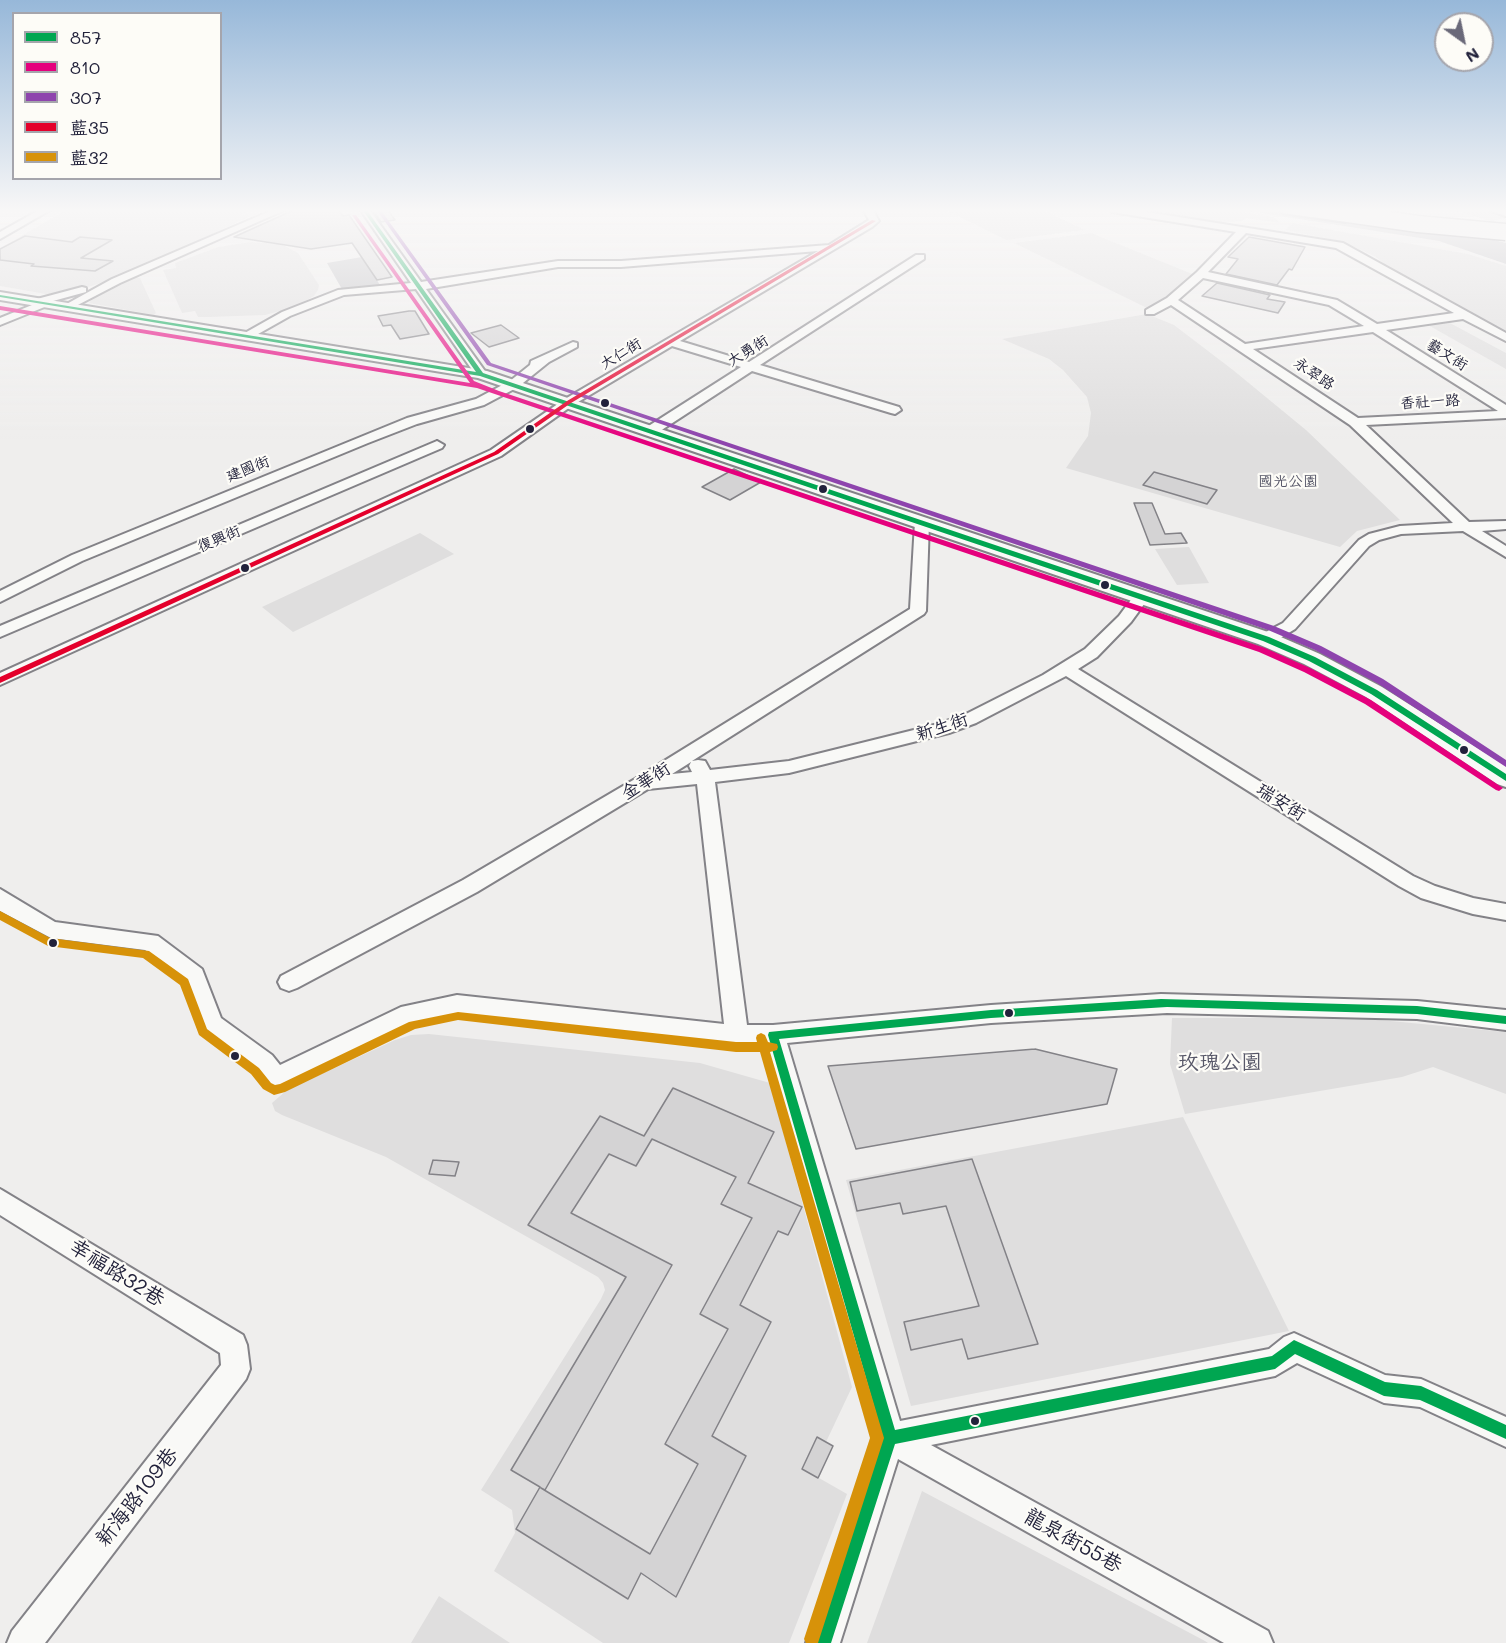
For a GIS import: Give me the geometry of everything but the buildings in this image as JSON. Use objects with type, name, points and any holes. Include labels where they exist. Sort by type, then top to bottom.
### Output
[{"type":"main road","points":[[0,296],[481,374],[1266,639],[1312,659],[1374,692],[1506,778]]},
{"type":"street","points":[[0,322],[45,302],[100,286]]},
{"type":"street","points":[[68,306],[107,286]]},
{"type":"street","points":[[247,336],[286,314],[342,292],[418,286],[481,374]]},
{"type":"street","name":"大仁街","points":[[0,680],[496,453],[568,402],[765,286]]},
{"type":"street","name":"大勇街","points":[[652,430],[875,286]]},
{"type":"street","points":[[1150,312],[1171,300],[1188,286]]},
{"type":"street","name":"藝文街","points":[[1256,286],[1333,302],[1506,412]]},
{"type":"street","points":[[1405,286],[1506,338]]},
{"type":"street","name":"永翠路","points":[[1171,300],[1355,422],[1464,526],[1506,552]]},
{"type":"street","points":[[1245,347],[1462,316],[1506,344]]},
{"type":"street","points":[[670,342],[895,410]]},
{"type":"street","name":"建國街","points":[[0,597],[76,558],[412,421],[480,402],[546,358],[573,345]]},
{"type":"street","name":"香社一路","points":[[1355,422],[1506,412]]},
{"type":"street","name":"復興街","points":[[0,632],[437,445]]},
{"type":"street","name":"金華街","points":[[289,982],[470,886],[642,784],[918,611],[922,522]]},
{"type":"street","points":[[1266,639],[1289,626],[1364,543],[1374,537],[1400,530],[1506,525]]},
{"type":"street","name":"新生街","points":[[642,784],[789,767],[943,729],[970,719],[1066,669],[1091,653],[1125,619],[1142,596]]},
{"type":"street","name":"瑞安街","points":[[1066,669],[1406,881],[1428,892],[1473,906],[1506,912]]},
{"type":"street","points":[[690,754],[705,776],[737,1035]]},
{"type":"street","points":[[2,904],[51,930],[76,931],[150,942],[194,975],[212,1024],[264,1062],[276,1078],[409,1014],[458,1004],[737,1035],[772,1035],[991,1014],[1165,1003],[1417,1010],[1506,1020]]},
{"type":"street","points":[[772,1035],[890,1438],[823,1643]]},
{"type":"street","name":"幸福路32巷","points":[[0,1200],[233,1345]]},
{"type":"street","name":"新海路109巷","points":[[24,1643],[236,1369],[233,1345]]},
{"type":"street","points":[[890,1438],[1275,1362],[1294,1347],[1384,1389],[1421,1393],[1506,1432]]},
{"type":"street","name":"龍泉街55巷","points":[[890,1438],[1256,1643]]},
{"type":"shaded area","points":[[0,286],[92,286],[57,296]]},
{"type":"shaded area","points":[[116,286],[144,286],[156,313],[154,315],[89,303],[94,295]]},
{"type":"shaded area","points":[[170,286],[319,286],[314,296],[295,307],[265,315],[198,317],[195,311],[182,313]]},
{"type":"shaded area","points":[[340,286],[376,286],[343,291]]},
{"type":"shaded area","points":[[1101,286],[1181,286],[1149,309]]},
{"type":"shaded area","points":[[1421,286],[1506,286],[1506,331]]},
{"type":"shaded area","points":[[1147,314],[1174,325],[1233,370],[1306,430],[1400,520],[1357,531],[1340,547],[1066,468],[1088,436],[1091,413],[1087,397],[1063,370],[1049,359],[1002,339]]},
{"type":"shaded area","points":[[1450,323],[1506,353],[1506,369],[1428,325]]},
{"type":"shaded area","points":[[420,533],[454,554],[293,632],[262,607]]},
{"type":"shaded area","points":[[1189,547],[1209,583],[1177,585],[1155,549]]},
{"type":"shaded area","name":"玫瑰公園","points":[[1172,1018],[1359,1018],[1506,1032],[1506,1094],[1433,1067],[1402,1077],[1185,1114],[1170,1064]]},
{"type":"shaded area","points":[[429,1034],[700,1063],[770,1083],[852,1387],[826,1442],[833,1446],[819,1478],[847,1494],[789,1643],[603,1643],[494,1571],[515,1533],[512,1510],[481,1490],[601,1299],[605,1290],[603,1283],[598,1277],[386,1157],[282,1115],[275,1111],[272,1103],[287,1090],[395,1040],[411,1035]]},
{"type":"shaded area","points":[[1183,1117],[1289,1331],[911,1406],[846,1180]]},
{"type":"shaded area","points":[[922,1491],[1205,1641],[1208,1643],[867,1643]]},
{"type":"shaded area","points":[[439,1596],[510,1643],[411,1643]]},
{"type":"transit line","name":"810","points":[[404,286],[472,382],[497,392]]},
{"type":"transit line","name":"857","points":[[418,286],[481,374],[501,381]]},
{"type":"transit line","name":"307","points":[[433,286],[489,364],[1271,628],[1318,648],[1380,681],[1506,764]]},
{"type":"transit line","name":"藍35","points":[[0,680],[496,453],[569,402],[765,286]]},
{"type":"transit line","name":"857","points":[[0,296],[481,374],[1266,639],[1312,659],[1374,692],[1506,778]]},
{"type":"transit line","name":"810","points":[[0,308],[478,386],[1262,650],[1307,670],[1368,702],[1499,788]]},
{"type":"transit line","name":"藍32","points":[[0,915],[48,942],[145,954],[184,982],[203,1032],[255,1071],[267,1086],[274,1090],[281,1089],[413,1025],[458,1016],[736,1047],[773,1047]]},
{"type":"transit line","name":"857","points":[[1161,1003],[1417,1010],[1506,1020]]},
{"type":"transit line","name":"857","points":[[823,1643],[890,1438],[773,1035],[991,1014],[1170,1003]]},
{"type":"transit line","name":"藍32","points":[[761,1038],[877,1438],[812,1639]]},
{"type":"transit line","name":"857","points":[[890,1438],[1275,1362],[1294,1347],[1384,1389],[1421,1393],[1506,1432]]},
{"type":"park label","name":"國光公園","points":[[1288,481]]}]
